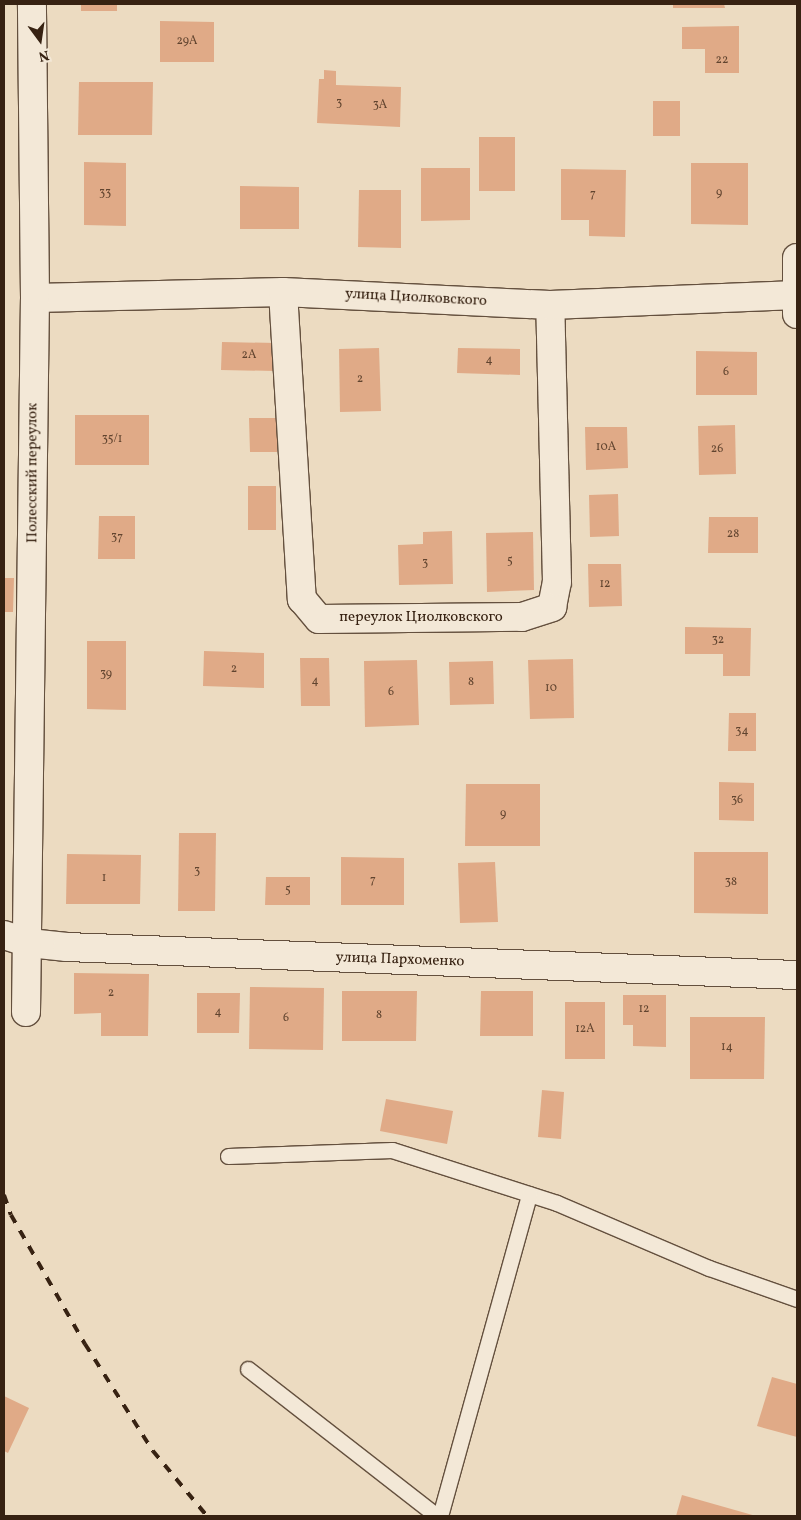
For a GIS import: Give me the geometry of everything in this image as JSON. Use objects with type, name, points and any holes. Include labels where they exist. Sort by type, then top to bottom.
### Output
[{"type":"street","name":"Полесский переулок","points":[[26,1012],[29,943],[35,298],[32,4]]},
{"type":"street","points":[[797,258],[797,302]]},
{"type":"street","name":"улица Циолковского","points":[[35,298],[283,292],[550,305],[797,302]]},
{"type":"street","name":"переулок Циолковского","points":[[283,292],[302,599],[319,619],[522,617],[552,607],[557,582],[550,305]]},
{"type":"street","name":"улица Пархоменко","points":[[4,935],[29,943],[797,975]]},
{"type":"lane","points":[[228,1156],[392,1150],[529,1194],[710,1268],[797,1300]]},
{"type":"lane","points":[[248,1369],[438,1516],[529,1194]]},
{"type":"building","points":[[81,4],[117,4],[117,11],[81,11]]},
{"type":"building","points":[[673,4],[724,4],[725,8],[673,8]]},
{"type":"building","points":[[160,21],[214,22],[214,62],[160,62]]},
{"type":"building","points":[[739,26],[739,73],[705,73],[705,49],[682,49],[682,27]]},
{"type":"building","points":[[324,70],[336,71],[336,85],[401,87],[400,127],[317,123],[319,79],[324,79]]},
{"type":"building","points":[[79,82],[153,82],[152,135],[78,135]]},
{"type":"building","points":[[653,101],[680,101],[680,136],[653,136]]},
{"type":"building","points":[[479,137],[515,137],[515,191],[479,191]]},
{"type":"building","points":[[84,162],[126,163],[126,226],[84,225]]},
{"type":"building","points":[[691,163],[748,163],[748,225],[691,224]]},
{"type":"building","points":[[421,168],[470,168],[470,220],[421,221]]},
{"type":"building","points":[[561,169],[626,170],[625,237],[589,236],[589,220],[561,220]]},
{"type":"building","points":[[240,186],[299,187],[299,229],[240,229]]},
{"type":"building","points":[[359,190],[401,190],[401,248],[358,247]]},
{"type":"building","points":[[222,342],[276,343],[275,371],[221,370]]},
{"type":"building","points":[[379,348],[381,411],[340,412],[339,349]]},
{"type":"building","points":[[458,348],[520,349],[520,375],[457,373]]},
{"type":"building","points":[[696,351],[757,352],[757,395],[696,395]]},
{"type":"building","points":[[75,415],[149,415],[149,465],[75,465]]},
{"type":"building","points":[[249,418],[277,418],[277,452],[250,452]]},
{"type":"building","points":[[735,425],[736,474],[699,475],[698,426]]},
{"type":"building","points":[[585,427],[627,427],[628,468],[586,470]]},
{"type":"building","points":[[248,486],[276,486],[276,530],[248,530]]},
{"type":"building","points":[[618,494],[619,536],[590,537],[589,495]]},
{"type":"building","points":[[99,516],[135,516],[135,559],[98,559]]},
{"type":"building","points":[[709,517],[758,517],[758,553],[708,553]]},
{"type":"building","points":[[452,531],[453,584],[399,585],[398,545],[423,544],[423,532]]},
{"type":"building","points":[[533,532],[534,590],[487,592],[486,533]]},
{"type":"building","points":[[588,564],[621,564],[622,606],[589,607]]},
{"type":"building","points":[[4,578],[14,578],[13,612],[4,612]]},
{"type":"building","points":[[685,627],[751,628],[750,676],[723,676],[723,654],[685,654]]},
{"type":"building","points":[[87,641],[126,641],[126,710],[87,709]]},
{"type":"building","points":[[204,651],[264,653],[264,688],[203,686]]},
{"type":"building","points":[[300,658],[329,658],[330,706],[301,706]]},
{"type":"building","points":[[573,659],[574,718],[530,719],[528,660]]},
{"type":"building","points":[[417,660],[419,725],[365,727],[364,661]]},
{"type":"building","points":[[493,661],[494,704],[450,705],[449,662]]},
{"type":"building","points":[[729,713],[756,713],[756,751],[728,751]]},
{"type":"building","points":[[719,782],[754,783],[754,821],[719,820]]},
{"type":"building","points":[[466,784],[540,784],[540,846],[465,846]]},
{"type":"building","points":[[179,833],[216,833],[215,911],[178,911]]},
{"type":"building","points":[[694,852],[768,852],[768,914],[694,913]]},
{"type":"building","points":[[67,854],[141,855],[140,904],[66,904]]},
{"type":"building","points":[[341,857],[404,858],[404,905],[341,905]]},
{"type":"building","points":[[495,862],[498,922],[460,923],[458,863]]},
{"type":"building","points":[[266,877],[310,877],[310,905],[265,905]]},
{"type":"building","points":[[74,973],[149,974],[148,1036],[101,1036],[101,1013],[74,1014]]},
{"type":"building","points":[[250,987],[324,988],[323,1050],[249,1049]]},
{"type":"building","points":[[342,991],[417,991],[416,1041],[342,1041]]},
{"type":"building","points":[[481,991],[533,991],[533,1036],[480,1036]]},
{"type":"building","points":[[197,993],[240,993],[239,1033],[197,1033]]},
{"type":"building","points":[[623,995],[666,995],[666,1047],[633,1046],[633,1025],[623,1025]]},
{"type":"building","points":[[565,1002],[605,1002],[605,1059],[565,1059]]},
{"type":"building","points":[[690,1017],[765,1017],[764,1079],[690,1079]]},
{"type":"building","points":[[542,1090],[564,1092],[561,1139],[538,1137]]},
{"type":"building","points":[[386,1099],[453,1111],[447,1144],[380,1131]]},
{"type":"building","points":[[772,1377],[797,1384],[797,1437],[757,1426]]},
{"type":"building","points":[[4,1396],[29,1408],[8,1453],[4,1451]]},
{"type":"building","points":[[682,1495],[756,1516],[676,1516]]},
{"type":"railway","points":[[4,1195],[11,1215],[85,1344],[153,1451],[207,1516]]}]
